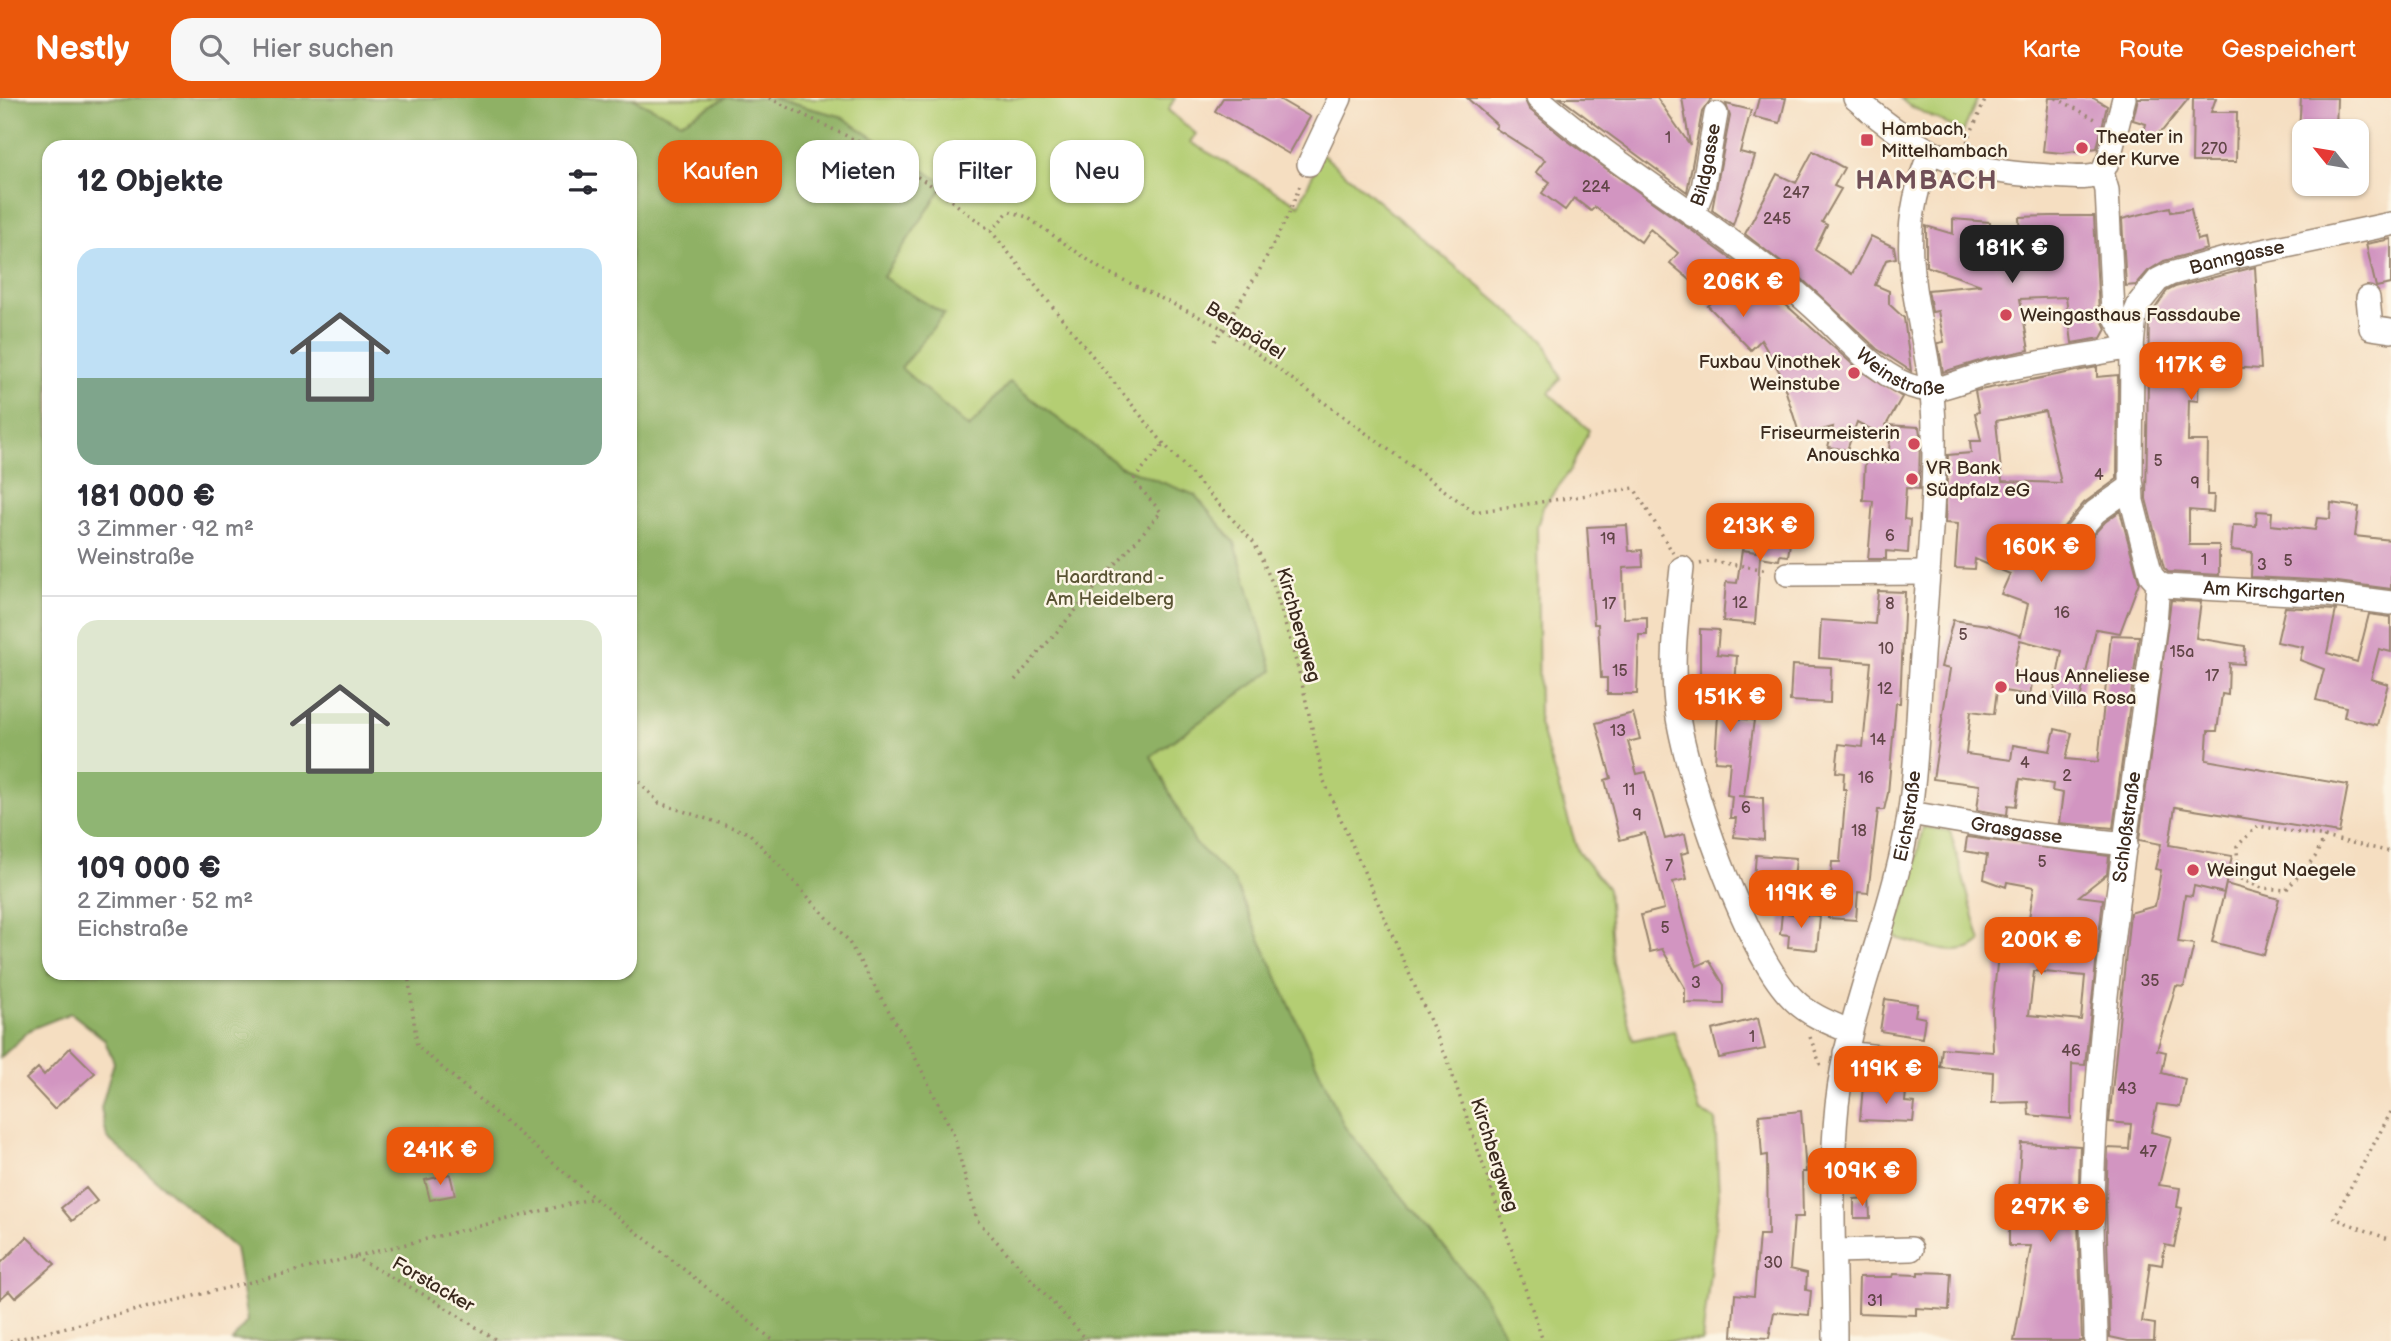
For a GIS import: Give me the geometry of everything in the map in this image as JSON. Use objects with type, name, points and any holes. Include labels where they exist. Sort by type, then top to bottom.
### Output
[{"type":"street","points":[[1309,164],[1340,98]]},
{"type":"street","name":"Weinstraße","points":[[1538,98],[1608,156],[1798,292],[1886,373],[1911,386],[1930,388],[1989,373],[2132,347]]},
{"type":"street","points":[[1855,98],[1888,126],[1930,154],[1962,165],[2015,174],[2087,177],[2102,173]]},
{"type":"street","points":[[2124,98],[2109,158],[2102,173],[2107,190],[2113,312],[2132,347],[2132,486],[2139,532],[2151,575],[2158,583]]},
{"type":"street","name":"Bildgasse","points":[[1693,215],[1703,188],[1716,114]]},
{"type":"street","name":"Eichstraße","points":[[1835,1341],[1834,1146],[1847,1042],[1893,888],[1910,813],[1933,445],[1930,388],[1910,269],[1909,242],[1916,192],[1930,154]]},
{"type":"street","name":"Banngasse","points":[[2132,347],[2135,314],[2140,302],[2158,279],[2225,259],[2391,224]]},
{"type":"street","points":[[2368,298],[2371,328],[2391,331]]},
{"type":"street","points":[[2067,545],[2095,512],[2132,486]]},
{"type":"street","points":[[1682,568],[1674,676],[1684,746],[1699,797],[1741,911],[1779,984],[1795,1001],[1847,1042],[1921,1062]]},
{"type":"street","points":[[1788,574],[1927,573]]},
{"type":"street","name":"Am Kirschgarten","points":[[2158,583],[2165,586],[2329,595],[2391,603]]},
{"type":"street","name":"Schloßstraße","points":[[2096,1341],[2092,1240],[2094,1164],[2110,962],[2158,583]]},
{"type":"street","name":"Grasgasse","points":[[1910,813],[2034,834],[2126,844]]},
{"type":"street","points":[[1835,1251],[1910,1250]]},
{"type":"path","name":"Kirchbergweg","points":[[769,98],[870,149],[928,183],[991,231],[1164,444],[1240,525],[1265,562],[1301,679],[1324,781],[1447,1059],[1543,1341]]},
{"type":"path","points":[[1962,165],[1969,135],[1986,98]]},
{"type":"path","points":[[2056,98],[2116,130]]},
{"type":"path","points":[[1215,341],[1277,238],[1309,164]]},
{"type":"path","name":"Bergpädel","points":[[991,231],[1009,211],[1027,217],[1101,269],[1222,328],[1474,512],[1634,488],[1682,568]]},
{"type":"path","points":[[1015,680],[1161,512],[1133,480],[1164,444]]},
{"type":"path","points":[[1682,568],[1711,561],[1788,574]]},
{"type":"path","points":[[637,779],[659,803],[750,833],[847,939],[911,1049],[953,1133],[977,1220],[1088,1341]]},
{"type":"path","points":[[2325,836],[2315,856],[2286,890],[2262,888],[2238,878],[2237,846],[2258,826],[2325,836],[2391,852]]},
{"type":"path","points":[[409,980],[417,1046],[594,1198],[774,1341]]},
{"type":"path","points":[[1795,1001],[1823,1071]]},
{"type":"path","points":[[2391,1112],[2334,1218],[2391,1240]]},
{"type":"path","points":[[10,1341],[594,1198]]},
{"type":"path","name":"Forstacker","points":[[352,1256],[432,1299],[498,1341]]},
{"type":"green space","points":[[0,98],[632,98],[681,122],[726,98],[770,98],[840,116],[877,140],[796,140],[796,203],[919,203],[919,167],[933,176],[933,202],[883,277],[944,314],[901,368],[969,428],[1010,382],[1120,466],[1195,495],[1235,543],[1273,670],[1151,756],[1195,843],[1234,881],[1344,1126],[1483,1295],[1508,1341],[232,1341],[247,1321],[235,1248],[107,1138],[101,1108],[114,1062],[104,1039],[71,1013],[31,1029],[0,1058]]},
{"type":"green space","name":"Haardtrand - Am Heidelberg","points":[[122,98],[1175,98],[1168,110],[1196,134],[1190,142],[1299,205],[1322,154],[1544,341],[1561,378],[1549,393],[1589,430],[1570,471],[1543,507],[1537,527],[1539,723],[1578,852],[1608,889],[1613,962],[1633,1040],[1674,1031],[1700,1112],[1715,1119],[1719,1195],[1702,1341],[1089,1341],[637,165],[637,140],[557,140]]},
{"type":"green space","points":[[1900,98],[1978,98],[1963,132],[1908,105]]},
{"type":"green space","points":[[1923,827],[1950,831],[1981,942],[1972,948],[1951,951],[1893,937],[1910,887]]},
{"type":"building","points":[[1223,98],[1277,98],[1310,117],[1289,154],[1215,111]]},
{"type":"building","points":[[1467,98],[1524,98],[1529,109],[1564,138],[1748,271],[1859,370],[1902,397],[1886,425],[1919,427],[1919,489],[1906,488],[1904,519],[1910,520],[1908,553],[1886,551],[1886,559],[1868,559],[1873,501],[1863,500],[1865,461],[1888,463],[1890,439],[1857,422],[1847,450],[1828,447],[1833,427],[1800,436],[1780,373],[1761,340],[1751,350],[1708,306],[1714,300],[1670,263],[1678,253],[1650,229],[1641,242],[1595,207],[1591,211],[1574,198],[1565,210],[1542,193],[1550,182],[1536,172],[1545,160],[1495,128],[1497,125]]},
{"type":"building","points":[[1560,98],[1657,98],[1690,145],[1682,98],[1712,98],[1702,112],[1687,192]]},
{"type":"building","points":[[1759,98],[1786,98],[1780,123],[1754,117]]},
{"type":"building","points":[[2049,98],[2093,98],[2107,106],[2097,148],[2062,153],[2043,151]]},
{"type":"building","points":[[2138,98],[2189,98],[2163,130],[2154,135],[2144,132],[2146,124],[2133,120]]},
{"type":"building","points":[[2193,98],[2216,98],[2211,112],[2237,112],[2236,162],[2192,162]]},
{"type":"building","points":[[2301,98],[2337,98],[2336,119],[2300,119]]},
{"type":"building","points":[[1726,104],[1751,110],[1740,152],[1755,156],[1733,225],[1712,210],[1730,116]]},
{"type":"building","points":[[1813,151],[1844,168],[1834,186],[1841,189],[1822,222],[1827,225],[1815,250],[1852,274],[1871,236],[1894,247],[1896,258],[1886,260],[1875,285],[1889,291],[1889,304],[1904,318],[1911,371],[1877,349],[1801,278],[1745,234],[1777,174],[1796,183]]},
{"type":"building","points":[[2170,207],[2171,212],[2191,209],[2197,240],[2205,238],[2207,249],[2164,261],[2148,271],[2136,285],[2126,286],[2122,219]]},
{"type":"building","points":[[2094,216],[2099,313],[2106,329],[2101,338],[2072,343],[2066,297],[2020,299],[2029,350],[1943,372],[1938,343],[1944,342],[1938,311],[1932,312],[1928,290],[1981,285],[1926,266],[1926,226],[1953,234],[1953,219],[1990,222],[1990,258],[2021,258],[2019,217]]},
{"type":"building","points":[[2391,239],[2391,284],[2376,287],[2366,244]]},
{"type":"building","points":[[2255,267],[2261,369],[2199,365],[2198,401],[2189,400],[2188,441],[2208,441],[2207,495],[2214,495],[2213,512],[2189,510],[2189,545],[2219,545],[2219,575],[2168,572],[2164,568],[2146,499],[2149,317],[2167,291],[2175,287]]},
{"type":"building","points":[[2097,367],[2097,377],[2118,375],[2117,479],[2084,503],[2056,536],[2054,549],[2064,559],[2072,558],[2105,522],[2120,511],[2139,582],[2120,633],[2096,629],[2079,704],[2053,697],[2062,651],[2020,640],[2013,672],[2033,677],[2030,695],[1997,690],[1994,714],[1971,711],[1966,754],[2011,760],[2013,745],[2050,751],[2055,729],[2072,733],[2066,759],[2098,762],[2111,635],[2139,636],[2113,828],[2059,823],[2063,793],[2052,791],[2053,784],[2020,779],[2016,806],[2008,805],[2007,815],[1977,810],[1980,785],[1933,779],[1950,669],[1941,667],[1953,620],[1988,625],[2021,636],[2028,604],[2001,594],[2010,574],[1975,559],[1974,569],[1955,568],[1958,524],[1945,523],[1948,455],[1971,453],[1970,441],[1981,441],[1975,413],[1979,412],[1975,391]],"holes":[[[2045,411],[2061,483],[2002,481],[1996,421]]]},
{"type":"building","points":[[1771,503],[1801,507],[1797,532],[1792,531],[1788,556],[1780,555],[1779,560],[1760,557],[1755,624],[1723,621],[1726,582],[1737,583],[1742,550],[1756,552],[1759,528],[1767,529]]},
{"type":"building","points":[[2331,503],[2359,507],[2355,536],[2391,540],[2391,589],[2330,581],[2251,577],[2252,552],[2231,550],[2233,525],[2256,526],[2257,511],[2272,512],[2271,525],[2315,530],[2317,518],[2330,519]]},
{"type":"building","points":[[1627,525],[1629,551],[1642,550],[1643,567],[1623,568],[1624,618],[1647,617],[1647,635],[1639,635],[1637,694],[1607,694],[1607,678],[1601,678],[1598,624],[1594,624],[1587,527]]},
{"type":"building","points":[[1878,591],[1905,592],[1900,703],[1896,703],[1888,793],[1884,810],[1878,810],[1868,893],[1858,892],[1856,920],[1828,918],[1832,862],[1840,862],[1846,789],[1843,789],[1844,773],[1836,772],[1839,744],[1863,747],[1871,662],[1819,658],[1821,620],[1875,624]]},
{"type":"building","points":[[2171,600],[2201,602],[2196,638],[2245,646],[2244,664],[2229,663],[2228,695],[2222,694],[2217,731],[2208,731],[2206,760],[2348,785],[2339,833],[2175,807],[2169,845],[2232,856],[2224,892],[2226,884],[2279,899],[2264,955],[2212,942],[2224,893],[2194,886],[2192,896],[2185,895],[2178,942],[2194,944],[2184,987],[2176,986],[2157,1050],[2166,1052],[2162,1073],[2185,1079],[2180,1107],[2157,1104],[2151,1132],[2171,1137],[2159,1185],[2180,1188],[2177,1207],[2182,1208],[2174,1247],[2165,1245],[2162,1265],[2150,1263],[2142,1322],[2155,1324],[2154,1341],[2128,1341],[2110,1337],[2106,1203],[2108,1148],[2129,1149],[2131,1124],[2109,1122],[2130,913],[2155,906],[2161,870],[2155,869],[2161,844],[2139,840]]},
{"type":"building","points":[[2285,607],[2336,610],[2327,653],[2357,662],[2369,614],[2391,617],[2391,652],[2379,649],[2371,679],[2388,684],[2377,725],[2344,717],[2346,707],[2316,700],[2324,669],[2300,660],[2303,647],[2277,642]]},
{"type":"building","points":[[1700,629],[1719,630],[1717,654],[1737,656],[1733,718],[1754,720],[1744,796],[1738,796],[1763,798],[1764,840],[1734,837],[1736,818],[1730,818],[1732,796],[1727,795],[1730,762],[1715,761],[1718,715],[1705,714],[1705,694],[1703,683],[1700,682]]},
{"type":"building","points":[[1792,665],[1831,667],[1830,703],[1790,701]]},
{"type":"building","points":[[1633,713],[1640,739],[1628,742],[1637,774],[1646,772],[1665,839],[1685,834],[1689,852],[1681,854],[1687,879],[1673,882],[1689,942],[1697,966],[1709,960],[1724,985],[1724,1004],[1685,1003],[1685,988],[1662,949],[1650,952],[1641,915],[1664,909],[1645,833],[1620,840],[1605,780],[1611,778],[1596,723]]},
{"type":"building","points":[[1967,837],[2109,856],[2107,874],[2079,896],[2103,899],[2085,1065],[2072,1064],[2071,1119],[2029,1115],[2028,1102],[1992,1103],[1993,1072],[1940,1067],[1942,1048],[1993,1052],[1992,1010],[2001,928],[2027,931],[2034,887],[2007,882],[2006,887],[1984,879],[1987,855],[1965,851]],"holes":[[[2034,971],[2085,976],[2081,1020],[2029,1015]]]},
{"type":"building","points":[[1756,855],[1796,858],[1791,913],[1770,912],[1771,904],[1765,904],[1767,891],[1753,890]]},
{"type":"building","points":[[1782,913],[1820,916],[1817,950],[1788,947],[1789,935],[1780,934]]},
{"type":"building","points":[[1885,999],[1917,1004],[1915,1016],[1925,1018],[1922,1038],[1880,1031]]},
{"type":"building","points":[[1758,1018],[1765,1049],[1719,1058],[1712,1030]]},
{"type":"building","points":[[70,1048],[95,1073],[54,1109],[26,1079],[38,1068],[44,1075]]},
{"type":"building","points":[[1863,1086],[1906,1091],[1905,1102],[1915,1103],[1913,1122],[1860,1120]]},
{"type":"building","points":[[1801,1111],[1806,1172],[1802,1172],[1803,1217],[1794,1217],[1790,1269],[1807,1273],[1806,1290],[1811,1291],[1809,1315],[1774,1312],[1769,1338],[1732,1336],[1735,1294],[1754,1296],[1759,1235],[1768,1235],[1767,1155],[1762,1156],[1759,1115]]},
{"type":"building","points":[[2021,1143],[2080,1146],[2078,1221],[2082,1341],[2014,1341],[2031,1246],[2009,1246],[2009,1222],[2033,1222],[2034,1194],[2018,1192]]},
{"type":"building","points":[[1863,1162],[1880,1162],[1880,1178],[1864,1178]]},
{"type":"building","points":[[450,1174],[455,1195],[430,1200],[425,1180]]},
{"type":"building","points":[[86,1188],[97,1201],[72,1221],[61,1208]]},
{"type":"building","points":[[1869,1198],[1870,1218],[1854,1218],[1854,1199]]},
{"type":"building","points":[[27,1237],[55,1264],[15,1298],[9,1291],[0,1299],[0,1264]]},
{"type":"building","points":[[1918,1272],[1951,1273],[1949,1310],[1916,1308],[1916,1315],[1858,1313],[1859,1277],[1918,1275]]},
{"type":"place","name":"Hambach, Mittelhambach","points":[[1867,140]]},
{"type":"place","name":"Theater in der Kurve","points":[[2082,148]]},
{"type":"place","name":"Weingasthaus Fassdaube","points":[[2006,315]]},
{"type":"place","name":"Fuxbau Vinothek Weinstube","points":[[1854,373]]},
{"type":"place","name":"Friseurmeisterin Anouschka","points":[[1914,444]]},
{"type":"place","name":"VR Bank Südpfalz eG","points":[[1912,479]]},
{"type":"place","name":"Haus Anneliese und Villa Rosa","points":[[2001,687]]},
{"type":"place","name":"Weingut Naegele","points":[[2193,870]]},
{"type":"district","name":"HAMBACH","points":[[1927,181]]}]
